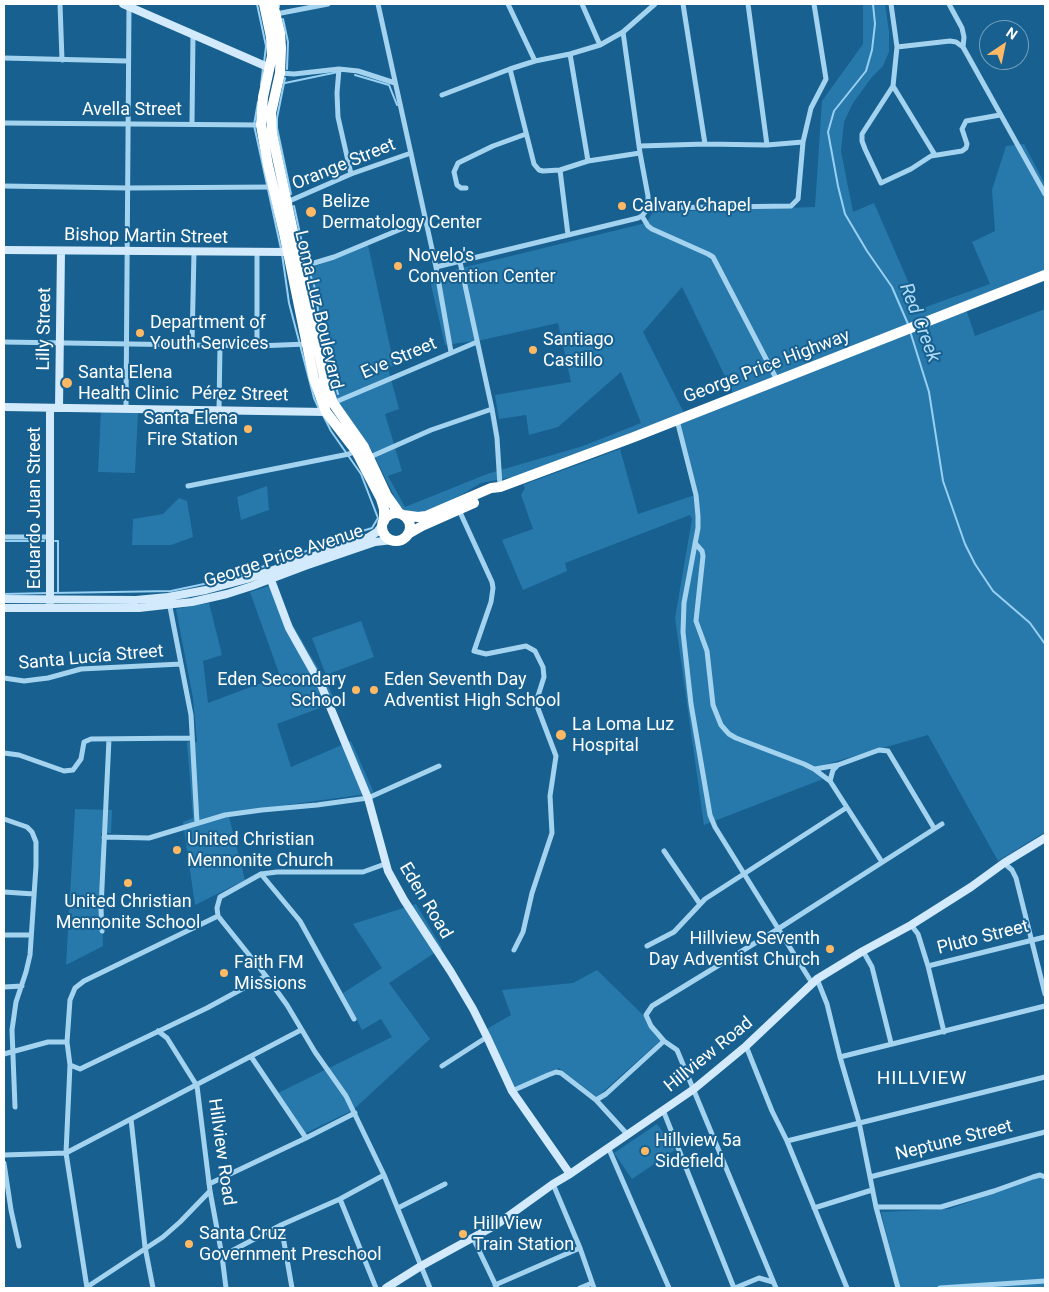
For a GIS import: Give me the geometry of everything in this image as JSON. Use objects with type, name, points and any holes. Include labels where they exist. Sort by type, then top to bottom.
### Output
[{"type":"highway","name":"Loma Luz Boulevard","points":[[264,4],[275,71],[271,122],[272,133],[324,377],[333,403],[370,457],[387,496],[401,514]]},
{"type":"highway","name":"Loma Luz Boulevard","points":[[274,9],[281,48],[262,108],[261,125],[306,344],[316,384],[326,412],[356,451],[381,499],[384,509],[383,523]]},
{"type":"highway","name":"George Price Highway","points":[[401,514],[418,517],[426,516],[491,488],[500,487],[802,372],[1045,275]]},
{"type":"highway","name":"George Price Highway","points":[[408,534],[493,493],[500,487]]},
{"type":"highway","points":[[392,514],[401,514],[409,521],[408,534],[402,540],[393,540],[384,533],[383,523],[392,514]]},
{"type":"street","points":[[60,4],[62,60]]},
{"type":"street","points":[[274,9],[328,4]]},
{"type":"street","points":[[378,4],[436,267],[451,352]]},
{"type":"street","points":[[508,4],[535,61]]},
{"type":"street","points":[[582,4],[600,45]]},
{"type":"street","points":[[683,4],[705,144]]},
{"type":"street","points":[[748,4],[767,145]]},
{"type":"street","points":[[648,208],[791,206],[798,199],[803,142],[811,108],[826,79],[814,4]]},
{"type":"street","points":[[891,4],[897,47],[893,86],[862,134],[865,149],[881,183],[911,169],[924,159],[935,155],[962,151],[966,148],[967,144],[962,129],[966,122],[975,118],[1000,115]]},
{"type":"street","points":[[949,4],[962,28],[964,37],[962,47]]},
{"type":"street","points":[[126,408],[128,61],[126,5],[275,71],[294,74],[339,69],[358,71],[395,83]]},
{"type":"street","points":[[442,96],[510,69],[600,45],[622,32],[651,5]]},
{"type":"street","points":[[436,267],[642,216],[648,208],[648,196],[622,32]]},
{"type":"street","points":[[192,123],[193,34]]},
{"type":"street","points":[[897,47],[944,41],[956,42],[962,47],[1045,194]]},
{"type":"street","points":[[570,54],[588,161]]},
{"type":"street","points":[[4,58],[128,61]]},
{"type":"street","points":[[339,69],[338,117],[351,174]]},
{"type":"street","points":[[510,69],[534,164],[536,168],[543,172],[560,170],[588,161],[640,150],[705,144],[767,145],[803,142]]},
{"type":"street","points":[[893,86],[935,155]]},
{"type":"street","name":"Avella Street","points":[[4,123],[261,125]]},
{"type":"street","points":[[466,188],[461,188],[457,185],[454,172],[458,163],[493,146],[526,134]]},
{"type":"street","name":"Orange Street","points":[[287,202],[351,174],[411,153]]},
{"type":"street","points":[[560,170],[568,235]]},
{"type":"street","points":[[4,186],[127,188],[273,187]]},
{"type":"street","points":[[642,216],[652,229],[712,257],[778,380]]},
{"type":"street","points":[[301,266],[334,257],[425,219]]},
{"type":"street","name":"Bishop Martin Street","points":[[4,250],[288,252]]},
{"type":"street","name":"Lilly Street","points":[[59,408],[61,251]]},
{"type":"street","points":[[192,344],[194,252]]},
{"type":"street","points":[[257,253],[257,346]]},
{"type":"street","points":[[460,262],[492,408],[497,438],[500,487]]},
{"type":"street","points":[[4,342],[257,346],[306,344]]},
{"type":"street","name":"Eve Street","points":[[333,403],[477,342]]},
{"type":"street","points":[[219,409],[220,345]]},
{"type":"street","name":"Pérez Street","points":[[4,407],[326,412]]},
{"type":"street","name":"Eduardo Juan Street","points":[[50,408],[50,609]]},
{"type":"street","points":[[370,457],[431,430],[492,408]]},
{"type":"street","points":[[677,420],[696,495],[698,516],[682,616],[692,704],[710,815],[743,874],[828,1004],[840,1057],[859,1122],[876,1208],[898,1288]]},
{"type":"street","points":[[188,486],[356,451]]},
{"type":"street","points":[[459,510],[494,588],[492,602],[474,651],[486,654],[526,646],[535,651],[543,668],[544,677],[537,699],[537,706],[556,756],[550,796],[552,833],[532,892],[523,932],[514,950]]},
{"type":"street","name":"George Price Avenue","points":[[4,608],[139,608],[268,572],[369,537],[377,532],[383,523]]},
{"type":"street","points":[[4,537],[50,536]]},
{"type":"street","name":"George Price Avenue","points":[[4,599],[169,601],[227,594],[371,544],[393,540]]},
{"type":"street","points":[[695,544],[702,551],[703,556],[696,621],[707,650],[713,705],[721,725],[729,734],[736,738],[814,769],[830,781],[882,862]]},
{"type":"street","name":"Eden Road","points":[[268,572],[290,628],[331,705],[368,798],[386,864],[404,900],[451,972],[487,1037],[512,1091],[570,1174]]},
{"type":"street","points":[[169,601],[191,715],[197,823]]},
{"type":"street","name":"Santa Lucía Street","points":[[4,678],[24,681],[48,678],[82,669],[181,664]]},
{"type":"street","points":[[4,753],[19,755],[64,771],[74,770],[81,759],[84,742],[91,739],[192,738]]},
{"type":"street","points":[[102,931],[101,908],[109,739]]},
{"type":"street","points":[[814,769],[838,765],[879,750],[888,751],[934,828]]},
{"type":"street","points":[[830,781],[833,770],[838,765]]},
{"type":"street","points":[[104,838],[149,838],[225,816],[368,798],[439,766]]},
{"type":"street","points":[[647,946],[674,932],[700,904],[743,874],[846,808]]},
{"type":"street","points":[[4,819],[21,824],[32,832],[35,837],[30,955],[16,1002],[13,1021],[14,1107]]},
{"type":"street","points":[[776,1288],[677,1050],[664,1041],[646,1015],[652,1006],[778,929],[942,824]]},
{"type":"street","name":"Hillview Road","points":[[386,1288],[421,1266],[496,1225],[553,1184],[694,1089],[746,1046],[814,981],[911,925],[971,887],[1004,862],[1045,838]]},
{"type":"street","points":[[664,851],[700,904]]},
{"type":"street","points":[[1004,862],[1012,870],[1016,878],[1045,994]]},
{"type":"street","points":[[386,864],[363,872],[277,872],[261,874],[220,897],[217,908],[218,916],[287,1005],[321,1061],[346,1096],[384,1175],[430,1288]]},
{"type":"street","points":[[261,874],[300,921],[354,1019]]},
{"type":"street","points":[[4,892],[34,894]]},
{"type":"street","points":[[210,1191],[157,1242],[145,1247],[128,1261],[87,1288],[66,1153],[70,1065],[67,1042],[72,993],[79,985],[218,916]]},
{"type":"street","points":[[911,925],[918,934],[928,966],[944,1032]]},
{"type":"street","points":[[4,935],[31,935]]},
{"type":"street","name":"Pluto Street","points":[[928,966],[1045,937]]},
{"type":"street","points":[[863,951],[872,967],[891,1043]]},
{"type":"street","points":[[70,1065],[80,1069],[207,1008],[266,976]]},
{"type":"street","points":[[4,986],[22,986]]},
{"type":"street","points":[[840,1057],[1045,1006]]},
{"type":"street","points":[[4,1154],[66,1153],[252,1058],[302,1030]]},
{"type":"street","name":"Hillview Road","points":[[158,1031],[167,1038],[197,1086],[210,1191],[226,1288]]},
{"type":"street","points":[[442,1066],[487,1037]]},
{"type":"street","points":[[596,1100],[606,1094],[664,1041]]},
{"type":"street","points":[[4,1054],[48,1042],[67,1042]]},
{"type":"street","points":[[746,1046],[847,1288]]},
{"type":"street","points":[[252,1058],[306,1138]]},
{"type":"street","points":[[512,1091],[556,1072],[562,1073],[596,1100],[627,1134]]},
{"type":"street","points":[[786,1141],[1045,1077]]},
{"type":"street","points":[[663,1110],[735,1288],[759,1278],[773,1282]]},
{"type":"street","points":[[209,1184],[355,1113]]},
{"type":"street","points":[[131,1119],[145,1247],[153,1288]]},
{"type":"street","name":"Neptune Street","points":[[870,1177],[1045,1132]]},
{"type":"street","points":[[608,1147],[670,1288]]},
{"type":"street","points":[[4,1163],[12,1216],[19,1246]]},
{"type":"street","points":[[222,1256],[384,1175]]},
{"type":"street","points":[[876,1208],[941,1208],[1033,1177],[1040,1175],[1045,1177]]},
{"type":"street","points":[[398,1208],[445,1184]]},
{"type":"street","points":[[553,1184],[580,1248],[593,1286],[580,1288]]},
{"type":"street","points":[[814,1208],[872,1190]]},
{"type":"street","points":[[340,1198],[376,1288]]},
{"type":"street","points":[[282,1225],[292,1288]]},
{"type":"street","points":[[473,1238],[496,1286],[580,1248]]},
{"type":"street","points":[[940,1288],[1045,1281]]},
{"type":"shaded area","points":[[863,4],[885,4],[889,32],[889,52],[883,66],[872,77],[853,103],[844,122],[841,151],[853,212],[874,203],[920,309],[990,284],[972,242],[995,231],[992,190],[1006,146],[1024,144],[1045,184],[1045,272],[733,393],[682,287],[643,332],[684,413],[518,476],[481,483],[443,506],[419,513],[406,511],[399,506],[370,447],[337,401],[329,377],[318,325],[317,307],[306,270],[368,245],[394,365],[388,368],[399,409],[385,414],[402,471],[388,476],[405,507],[487,474],[583,446],[641,423],[621,372],[558,427],[529,435],[526,415],[499,419],[495,395],[571,382],[558,323],[482,340],[445,345],[429,276],[646,223],[653,212],[815,207],[822,101],[863,44]]},
{"type":"shaded area","points":[[966,309],[975,336],[1045,309],[1045,832],[998,861],[928,735],[813,768],[823,779],[704,825],[675,618],[692,519],[690,515],[565,563],[567,571],[523,590],[502,540],[533,529],[521,495],[525,488],[523,485],[620,449],[638,514],[695,495],[677,425]]},
{"type":"shaded area","points":[[101,411],[138,412],[135,473],[98,472]]},
{"type":"shaded area","points":[[267,486],[269,510],[241,520],[237,497]]},
{"type":"shaded area","points":[[179,498],[187,501],[193,537],[171,545],[132,545],[133,519],[163,514]]},
{"type":"shaded area","points":[[275,584],[287,624],[291,622],[336,702],[277,724],[291,767],[351,741],[374,793],[228,813],[245,880],[195,905],[183,822],[193,818],[187,742],[197,742],[193,698],[176,609],[209,603],[222,655],[203,661],[208,703],[280,676],[250,592]]},
{"type":"shaded area","points":[[361,621],[374,657],[326,675],[312,638]]},
{"type":"shaded area","points":[[75,809],[112,810],[111,833],[101,833],[103,946],[66,965]]},
{"type":"shaded area","points":[[416,904],[442,948],[389,983],[430,1039],[353,1110],[304,1134],[276,1094],[392,1037],[381,1019],[362,1030],[343,993],[382,968],[353,924]]},
{"type":"shaded area","points":[[597,970],[643,1015],[661,1040],[597,1097],[559,1068],[514,1088],[485,1030],[511,1015],[502,990],[573,983]]},
{"type":"shaded area","name":"Hillview 5a Sidefield","points":[[657,1124],[675,1150],[632,1179],[614,1153]]},
{"type":"shaded area","points":[[1045,1175],[1045,1288],[900,1288],[881,1212],[949,1209]]},
{"type":"waterway","points":[[257,4],[266,46],[264,63]]},
{"type":"waterway","name":"Red Creek","points":[[873,4],[875,24],[872,50],[866,71],[834,111],[828,132],[845,214],[867,251],[892,287],[908,324]]},
{"type":"waterway","points":[[283,19],[288,42],[287,69]]},
{"type":"waterway","points":[[261,85],[263,68]]},
{"type":"waterway","points":[[285,83],[338,72]]},
{"type":"waterway","points":[[355,75],[389,85],[397,105]]},
{"type":"waterway","points":[[285,78],[277,118],[277,128],[291,194]]},
{"type":"waterway","points":[[258,102],[254,125],[281,249]]},
{"type":"waterway","points":[[294,206],[305,257]]},
{"type":"waterway","points":[[282,254],[289,303],[314,398],[319,409]]},
{"type":"waterway","points":[[309,271],[316,291],[320,330],[338,394]]},
{"type":"waterway","name":"Red Creek","points":[[910,331],[929,392],[943,481],[965,544],[975,564],[993,591],[1030,623],[1045,644]]},
{"type":"waterway","points":[[276,562],[372,528],[378,518],[361,474],[331,431],[323,415]]},
{"type":"waterway","points":[[4,541],[44,541]]},
{"type":"waterway","points":[[55,541],[58,541],[58,593]]},
{"type":"waterway","points":[[53,593],[171,591],[232,578],[267,565]]},
{"type":"waterway","points":[[4,594],[49,593]]},
{"type":"place","name":"Calvary Chapel","points":[[622,206]]},
{"type":"place","name":"Belize Dermatology Center","points":[[311,212]]},
{"type":"place","name":"Novelo's Convention Center","points":[[398,266]]},
{"type":"place","name":"Department of Youth Services","points":[[140,333]]},
{"type":"place","name":"Santiago Castillo","points":[[533,350]]},
{"type":"place","name":"Santa Elena Health Clinic","points":[[67,383]]},
{"type":"place","name":"Santa Elena Fire Station","points":[[248,429]]},
{"type":"place","name":"Eden Secondary School","points":[[356,690]]},
{"type":"place","name":"Eden Seventh Day Adventist High School","points":[[374,690]]},
{"type":"place","name":"La Loma Luz Hospital","points":[[561,735]]},
{"type":"place","name":"United Christian Mennonite Church","points":[[177,850]]},
{"type":"place","name":"United Christian Mennonite School","points":[[128,883]]},
{"type":"place","name":"Hillview Seventh Day Adventist Church","points":[[830,949]]},
{"type":"place","name":"Faith FM Missions","points":[[224,973]]},
{"type":"place","name":"Hillview 5a Sidefield","points":[[645,1151]]},
{"type":"place","name":"Hill View Train Station","points":[[463,1234]]},
{"type":"place","name":"Santa Cruz Government Preschool","points":[[189,1244]]},
{"type":"district","name":"HILLVIEW","points":[[922,1079]]}]
